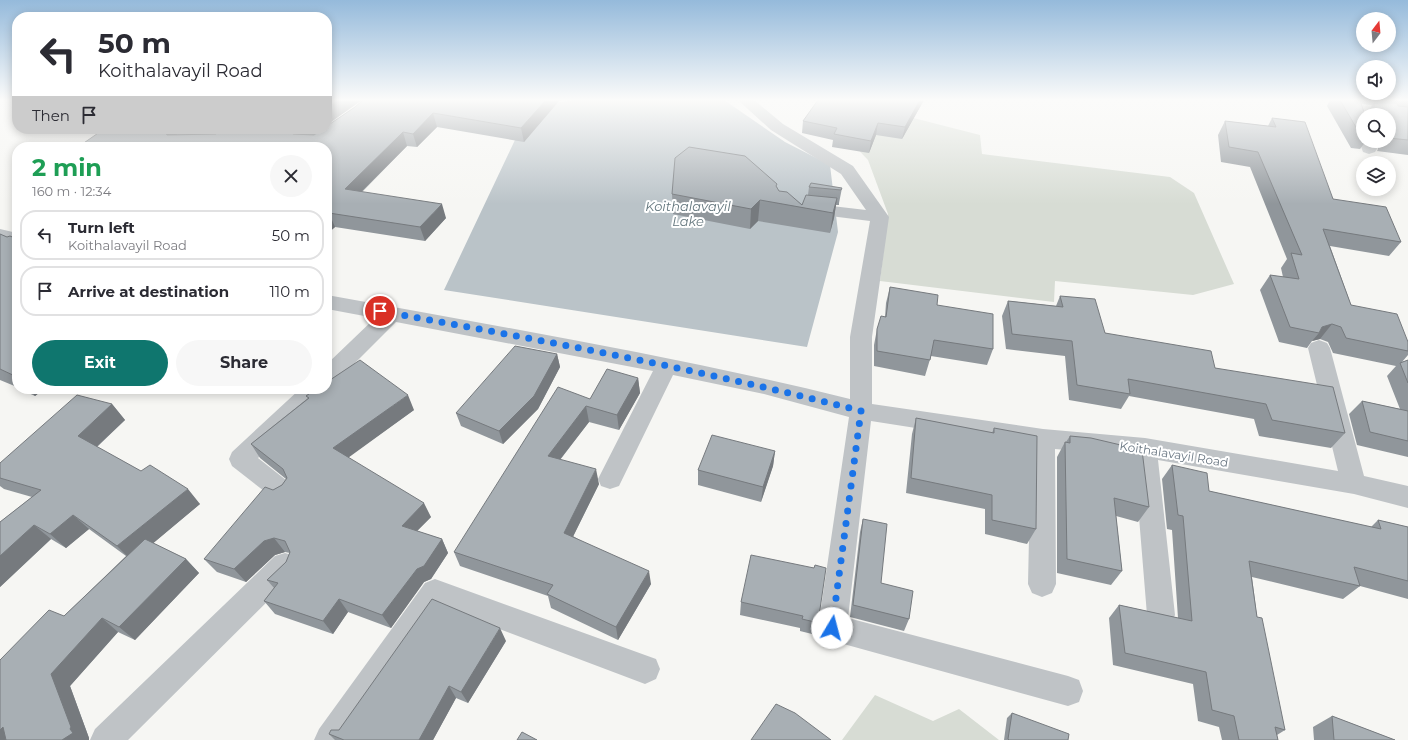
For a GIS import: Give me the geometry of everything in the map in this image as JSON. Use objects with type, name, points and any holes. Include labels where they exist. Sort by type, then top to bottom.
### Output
[{"type":"street","points":[[789,135],[847,170],[880,217],[873,253],[861,337],[861,411],[832,628],[1068,691]]},
{"type":"street","points":[[785,206],[880,217]]},
{"type":"street","name":"Koithalavayil Road","points":[[332,303],[668,366],[764,386],[861,411],[1043,438],[1145,448],[1354,484],[1408,497]]},
{"type":"street","points":[[332,372],[393,314]]},
{"type":"street","points":[[1319,348],[1354,484]]},
{"type":"street","points":[[610,479],[668,366]]},
{"type":"street","points":[[282,491],[240,459],[309,394]]},
{"type":"street","points":[[1042,584],[1043,438]]},
{"type":"street","points":[[1145,448],[1161,615]]},
{"type":"street","points":[[106,740],[284,565]]},
{"type":"street","points":[[330,740],[435,592],[645,669]]},
{"type":"shaded area","points":[[852,135],[978,135],[980,135],[982,154],[1170,177],[1194,193],[1234,284],[1193,295],[1055,281],[1054,302],[880,281],[888,214],[868,160],[847,138]]},
{"type":"shaded area","points":[[875,695],[933,721],[959,709],[999,740],[842,740]]},
{"type":"water","name":"Koithalavayil Lake","points":[[518,135],[774,135],[785,142],[830,165],[838,232],[807,347],[444,290]]},
{"type":"building","points":[[96,135],[400,135],[345,189],[442,204],[420,227],[332,213],[332,142],[85,142]]},
{"type":"building","points":[[837,135],[874,135],[871,141]]},
{"type":"building","points":[[1227,135],[1310,135],[1333,199],[1386,207],[1401,242],[1323,229],[1351,305],[1397,314],[1408,342],[1408,351],[1346,338],[1341,327],[1332,324],[1322,327],[1319,333],[1290,327],[1270,275],[1299,279],[1291,253],[1302,255],[1258,152],[1229,147]]},
{"type":"building","points":[[1396,135],[1408,135],[1408,140],[1396,139]]},
{"type":"building","points":[[689,147],[745,156],[777,184],[776,186],[779,191],[787,192],[802,205],[806,195],[837,198],[833,213],[760,200],[751,209],[672,194],[675,158]]},
{"type":"building","points":[[811,183],[842,188],[841,190],[809,187]]},
{"type":"building","points":[[0,234],[7,237],[12,237],[12,375],[0,369]]},
{"type":"building","points":[[890,287],[938,295],[937,305],[993,314],[993,349],[934,340],[930,360],[877,351],[877,329],[881,316],[886,317]]},
{"type":"building","points":[[1060,296],[1095,299],[1105,333],[1211,351],[1215,368],[1333,387],[1345,433],[1272,420],[1266,404],[1128,379],[1130,394],[1077,385],[1072,341],[1012,334],[1008,301],[1063,307]]},
{"type":"building","points":[[515,346],[557,354],[534,396],[499,431],[456,413]]},
{"type":"building","points":[[360,360],[408,395],[333,448],[424,503],[402,526],[442,539],[424,566],[417,569],[382,615],[339,599],[323,621],[264,601],[278,583],[267,580],[286,562],[290,552],[285,541],[274,538],[264,541],[234,569],[204,559],[265,487],[273,490],[282,485],[287,478],[283,469],[251,444],[309,398],[306,396],[309,394],[332,394],[332,379]]},
{"type":"building","points":[[1408,360],[1408,383],[1400,363]]},
{"type":"building","points":[[607,369],[638,378],[617,415],[586,406],[548,456],[596,469],[564,533],[649,571],[616,627],[547,594],[553,585],[454,552],[558,387],[590,399]]},
{"type":"building","points":[[77,395],[112,404],[78,436],[141,471],[150,465],[188,489],[117,546],[73,515],[50,534],[34,525],[0,556],[0,522],[41,490],[0,478],[0,463]]},
{"type":"building","points":[[1362,401],[1408,411],[1408,441],[1370,432]]},
{"type":"building","points":[[916,418],[994,433],[994,428],[1037,436],[1036,529],[992,520],[992,495],[911,478]]},
{"type":"building","points":[[712,435],[775,451],[763,487],[698,470]]},
{"type":"building","points":[[1070,436],[1091,438],[1142,450],[1149,507],[1114,498],[1122,571],[1067,559],[1065,442],[1070,443]]},
{"type":"building","points":[[1172,465],[1207,473],[1209,491],[1381,529],[1378,520],[1408,527],[1408,581],[1354,567],[1360,586],[1249,561],[1257,617],[1262,618],[1285,730],[1275,727],[1278,740],[1239,740],[1234,716],[1212,710],[1206,672],[1125,653],[1119,605],[1192,621],[1183,516],[1178,515]]},
{"type":"building","points":[[863,519],[887,524],[881,583],[913,591],[909,619],[853,605]]},
{"type":"building","points":[[145,539],[186,559],[119,627],[102,618],[51,674],[71,727],[70,729],[73,733],[62,740],[6,740],[3,727],[0,730],[0,660],[49,610],[64,616]]},
{"type":"building","points":[[751,555],[814,568],[815,565],[826,568],[819,616],[823,624],[802,619],[803,616],[741,602]]},
{"type":"building","points":[[432,599],[500,628],[461,692],[449,686],[419,740],[344,740],[329,734],[331,730],[339,730]]},
{"type":"building","points":[[776,704],[795,713],[831,740],[751,740]]},
{"type":"building","points":[[1012,713],[1069,734],[1068,740],[1009,740]]},
{"type":"building","points":[[1332,716],[1395,740],[1334,740]]},
{"type":"building","points":[[522,732],[537,740],[517,740]]},
{"type":"route","points":[[380,311],[668,366],[764,386],[861,411],[832,628]]}]
